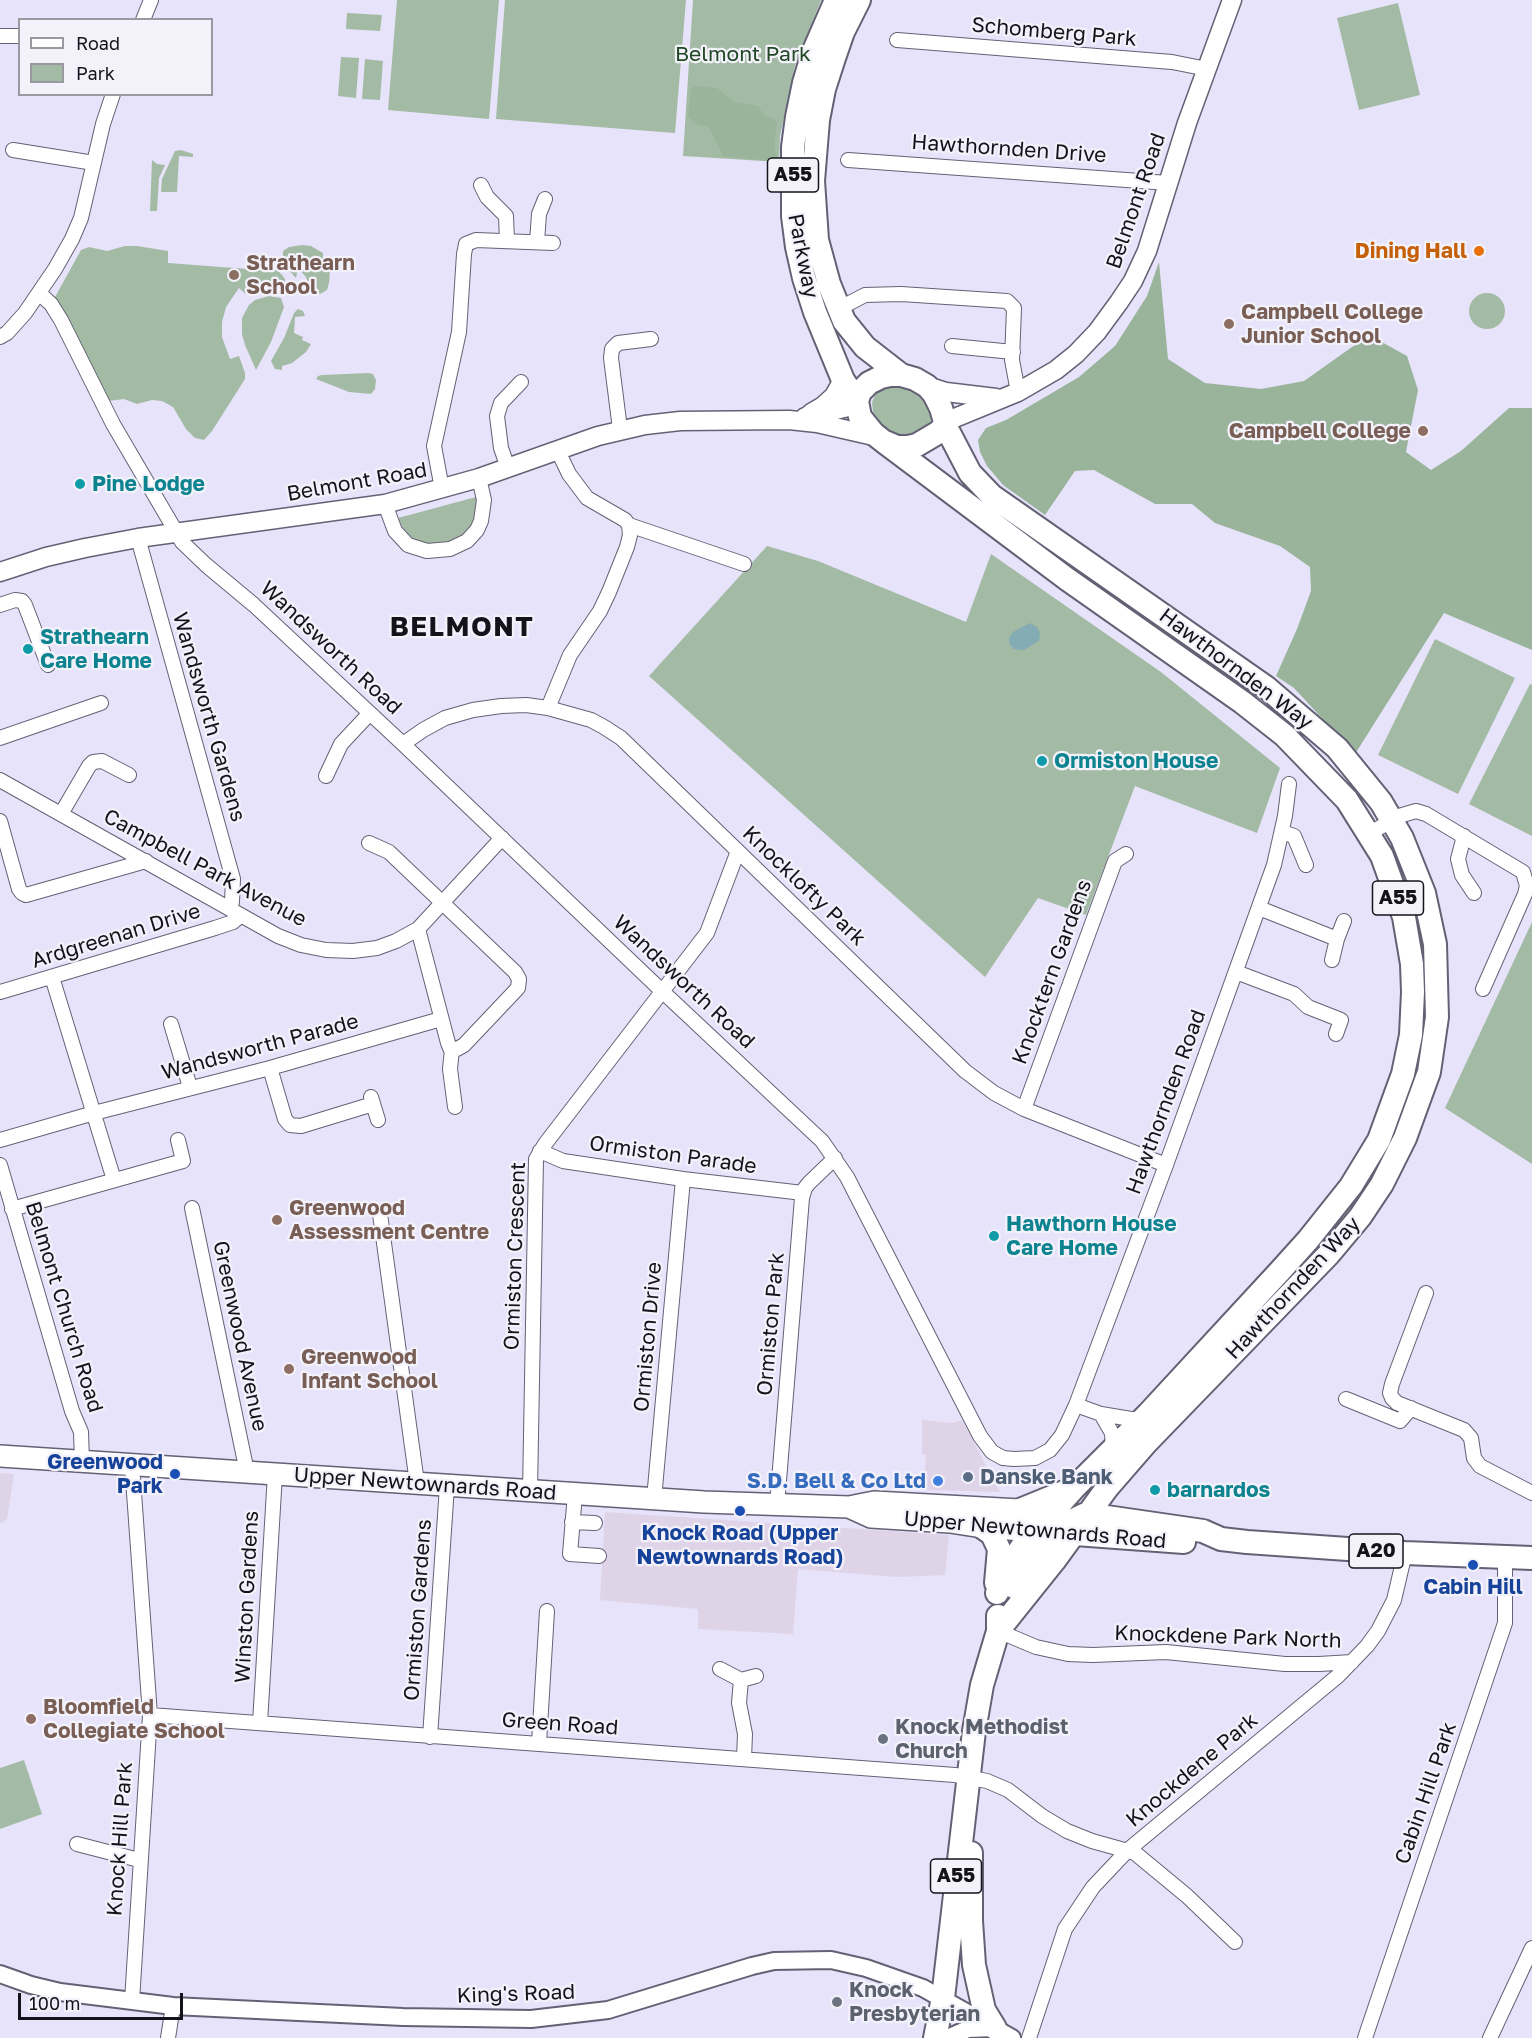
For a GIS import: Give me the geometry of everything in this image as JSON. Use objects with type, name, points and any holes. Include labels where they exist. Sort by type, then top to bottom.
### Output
[{"type":"highway","name":"Parkway","points":[[836,0],[813,53],[804,83],[793,147],[792,182],[797,247],[804,278],[815,312],[843,380],[857,403]]},
{"type":"highway","name":"Parkway","points":[[859,0],[843,32],[824,89],[814,148],[813,181],[817,240],[829,284],[844,321],[860,343],[881,362],[901,375]]},
{"type":"highway","name":"A55","points":[[901,375],[927,386],[938,401],[945,424]]},
{"type":"highway","points":[[857,403],[860,392],[869,383],[881,377],[901,375]]},
{"type":"highway","name":"A55","points":[[857,403],[861,417],[880,439]]},
{"type":"highway","points":[[880,439],[897,447],[917,445],[934,436],[945,424]]},
{"type":"highway","name":"Hawthornden Way","points":[[945,424],[970,473],[992,496],[1267,687],[1337,748],[1360,774],[1392,821],[1424,893],[1435,944],[1437,1017],[1429,1072],[1395,1159],[1360,1216],[1329,1254],[1206,1382],[1146,1443],[1061,1523]]},
{"type":"highway","name":"Hawthornden Way","points":[[880,439],[1067,579],[1242,702],[1278,730],[1347,800],[1382,856],[1401,906],[1412,964],[1411,1035],[1403,1074],[1379,1140],[1344,1195],[1308,1240],[1143,1419],[1076,1486],[1061,1523]]},
{"type":"highway","points":[[1130,1520],[1119,1508],[1119,1486],[1200,1397],[1206,1382]]},
{"type":"highway","points":[[1020,1510],[1076,1486]]},
{"type":"highway","name":"Upper Newtownards Road","points":[[1061,1523],[1130,1520],[1203,1531],[1218,1541]]},
{"type":"highway","name":"A55","points":[[935,2038],[943,1998],[968,1777],[982,1685],[998,1613],[1054,1561],[1061,1523]]},
{"type":"highway","points":[[998,1613],[1033,1558],[1061,1523]]},
{"type":"highway","name":"Upper Newtownards Road","points":[[1061,1523],[1183,1542],[1218,1541],[1405,1553],[1532,1558]]},
{"type":"highway","points":[[982,1527],[992,1534],[999,1549],[996,1575],[998,1613]]},
{"type":"highway","points":[[1054,1561],[1100,1546],[1205,1549],[1218,1541]]},
{"type":"highway","points":[[962,1820],[971,1842],[971,1920],[974,1965],[980,1998],[984,2010],[1003,2033]]},
{"type":"main road","name":"Belmont Road","points":[[945,424],[1018,392],[1056,370],[1076,354],[1097,332],[1119,302],[1133,281],[1147,251],[1168,183],[1232,0]]},
{"type":"main road","points":[[795,419],[823,406],[834,396],[843,380]]},
{"type":"main road","name":"Belmont Road","points":[[927,386],[946,392],[1000,399]]},
{"type":"main road","name":"Belmont Road","points":[[795,419],[857,403]]},
{"type":"main road","name":"Belmont Road","points":[[0,572],[46,557],[138,538],[385,504],[479,478],[620,429],[680,421],[795,419],[880,439]]},
{"type":"main road","name":"Upper Newtownards Road","points":[[0,1456],[530,1491],[573,1510],[654,1499],[849,1508],[874,1502],[1020,1510],[1061,1523]]},
{"type":"main road","points":[[931,1504],[957,1513],[1061,1523]]},
{"type":"main road","name":"Upper Newtownards Road","points":[[849,1508],[871,1517],[950,1522],[982,1527],[1061,1523]]},
{"type":"street","points":[[144,18],[151,0]]},
{"type":"street","points":[[0,36],[18,36]]},
{"type":"street","name":"Schomberg Park","points":[[897,40],[1172,62],[1207,69]]},
{"type":"street","points":[[0,338],[13,326],[39,293],[72,239],[81,218],[103,124],[112,96]]},
{"type":"street","points":[[13,150],[94,163]]},
{"type":"street","name":"Hawthornden Drive","points":[[848,160],[905,162],[1168,183]]},
{"type":"street","points":[[481,185],[487,197],[506,216],[507,241]]},
{"type":"street","points":[[537,242],[539,214],[545,199]]},
{"type":"street","points":[[442,489],[434,446],[459,332],[466,244],[472,240],[553,243]]},
{"type":"street","name":"Wandsworth Road","points":[[39,293],[51,304],[61,320],[113,424],[176,533],[206,565],[254,605],[370,713],[822,1141],[835,1158],[863,1207],[980,1436],[993,1452],[1003,1458],[1014,1459],[1035,1458],[1050,1450],[1062,1435],[1076,1405]]},
{"type":"street","points":[[838,309],[865,295],[901,294],[1007,301],[1014,308],[1013,352],[1018,392]]},
{"type":"street","points":[[620,429],[611,358],[612,349],[618,343],[651,339]]},
{"type":"street","points":[[952,346],[1013,352]]},
{"type":"street","points":[[508,468],[501,448],[497,416],[501,403],[521,382]]},
{"type":"street","points":[[558,451],[569,474],[587,498],[630,525],[744,564]]},
{"type":"street","points":[[385,504],[395,531],[408,545],[427,550],[450,549],[467,541],[477,530],[481,521],[484,501],[479,478]]},
{"type":"street","points":[[549,708],[570,656],[600,611],[609,592],[627,547],[630,525]]},
{"type":"street","name":"Wandsworth Gardens","points":[[138,538],[233,879],[232,902],[229,908]]},
{"type":"street","points":[[0,605],[15,600],[22,601],[48,665]]},
{"type":"street","points":[[5,736],[101,703]]},
{"type":"street","name":"Knocklofty Park","points":[[403,744],[445,718],[473,710],[501,706],[526,705],[549,708],[591,720],[621,738],[965,1071],[994,1093],[1024,1109],[1166,1165]]},
{"type":"street","points":[[326,776],[341,744],[370,713]]},
{"type":"street","points":[[61,814],[93,762],[99,760],[105,762],[129,775]]},
{"type":"street","name":"Campbell Park Avenue","points":[[0,780],[278,936],[301,945],[326,950],[353,951],[377,948],[418,929],[502,838]]},
{"type":"street","name":"Hawthornden Road","points":[[1076,1405],[1166,1165],[1274,865],[1289,784]]},
{"type":"street","points":[[1369,834],[1407,813],[1416,811],[1426,814],[1523,872],[1527,886],[1483,989]]},
{"type":"street","points":[[0,821],[19,889],[24,894],[32,895],[147,861]]},
{"type":"street","points":[[1281,832],[1294,836],[1306,865]]},
{"type":"street","points":[[1464,836],[1458,859],[1462,874],[1474,893]]},
{"type":"street","points":[[369,843],[389,852],[515,972],[520,981],[518,988],[464,1045],[457,1049],[452,1048]]},
{"type":"street","name":"Ormiston Crescent","points":[[530,1491],[536,1159],[707,933],[738,851]]},
{"type":"street","name":"Knocktern Gardens","points":[[1024,1109],[1115,861],[1126,854]]},
{"type":"street","points":[[1259,908],[1337,939]]},
{"type":"street","name":"Ardgreenan Drive","points":[[0,992],[215,928],[233,922],[241,915]]},
{"type":"street","points":[[1332,960],[1344,921]]},
{"type":"street","points":[[418,929],[441,1019],[452,1048],[450,1069],[456,1107]]},
{"type":"street","points":[[1236,972],[1294,994],[1308,1007],[1341,1020],[1336,1034]]},
{"type":"street","points":[[52,977],[114,1180]]},
{"type":"street","name":"Wandsworth Parade","points":[[0,1140],[190,1087],[270,1068],[441,1019]]},
{"type":"street","points":[[171,1024],[190,1087]]},
{"type":"street","points":[[270,1068],[285,1119],[290,1125],[301,1126],[372,1100],[378,1120]]},
{"type":"street","points":[[12,1209],[183,1161],[178,1140]]},
{"type":"street","name":"Ormiston Parade","points":[[540,1151],[563,1161],[683,1179],[803,1193]]},
{"type":"street","points":[[803,1193],[809,1183],[835,1158]]},
{"type":"street","name":"Belmont Church Road","points":[[0,1165],[72,1411],[81,1432],[82,1462]]},
{"type":"street","name":"Ormiston Drive","points":[[654,1499],[683,1179]]},
{"type":"street","name":"Ormiston Park","points":[[777,1505],[803,1193]]},
{"type":"street","name":"Greenwood Avenue","points":[[192,1208],[247,1472]]},
{"type":"street","points":[[380,1214],[417,1483]]},
{"type":"street","points":[[1426,1293],[1396,1369],[1390,1393],[1397,1402],[1464,1430],[1471,1438],[1474,1458],[1480,1466],[1532,1493]]},
{"type":"street","points":[[1346,1399],[1400,1421],[1411,1408]]},
{"type":"street","points":[[1076,1405],[1101,1414],[1143,1419]]},
{"type":"street","points":[[1101,1414],[1112,1433],[1113,1450]]},
{"type":"street","name":"Knock Hill Park","points":[[132,1465],[150,1715],[139,1860],[132,2001]]},
{"type":"street","name":"Winston Gardens","points":[[260,1723],[275,1474]]},
{"type":"street","name":"Ormiston Gardens","points":[[430,1737],[447,1485]]},
{"type":"street","points":[[595,1523],[573,1510],[570,1554],[599,1556]]},
{"type":"street","name":"Knockdene Park","points":[[1029,2038],[1065,1929],[1093,1887],[1128,1850],[1339,1675],[1367,1646],[1387,1614],[1399,1584],[1405,1553]]},
{"type":"street","name":"Cabin Hill Park","points":[[1365,2038],[1505,1623],[1505,1557]]},
{"type":"street","points":[[539,1743],[547,1611]]},
{"type":"street","name":"Knockdene Park North","points":[[998,1613],[1036,1647],[1068,1654],[1166,1652],[1285,1664],[1352,1662]]},
{"type":"street","points":[[720,1668],[741,1680],[756,1676]]},
{"type":"street","points":[[741,1680],[739,1703],[745,1734],[744,1759]]},
{"type":"street","name":"Green Road","points":[[150,1715],[955,1774],[1001,1786],[1067,1831],[1092,1841],[1128,1850]]},
{"type":"street","points":[[77,1844],[139,1860]]},
{"type":"street","points":[[1128,1850],[1135,1853],[1187,1896],[1235,1942]]},
{"type":"street","points":[[1490,2038],[1532,1947]]},
{"type":"street","name":"King's Road","points":[[0,1974],[60,1992],[173,2006],[448,2019],[542,2019],[608,2010],[774,1961],[831,1960],[866,1968],[909,1982],[943,1998],[1003,2033]]},
{"type":"street","points":[[168,2038],[173,2006]]},
{"type":"street","points":[[947,2038],[968,2029],[1003,2033]]},
{"type":"shaded area","points":[[695,86],[717,88],[735,102],[758,106],[763,114],[777,121],[774,147],[779,162],[723,156],[709,127],[696,124],[688,117],[691,89]]},
{"type":"shaded area","points":[[1159,262],[1168,359],[1205,383],[1261,389],[1304,381],[1369,335],[1407,356],[1418,390],[1406,452],[1431,470],[1461,451],[1509,408],[1532,408],[1532,650],[1444,613],[1355,754],[1294,688],[1276,676],[1311,591],[1310,567],[1280,546],[1215,523],[1192,504],[1155,504],[1094,470],[1075,471],[1045,515],[1003,485],[987,466],[980,452],[978,440],[986,428],[1006,420],[1079,377],[1115,346],[1147,296]]},
{"type":"shaded area","points":[[1030,623],[1037,627],[1040,633],[1039,641],[1024,650],[1014,649],[1010,645],[1009,638],[1013,632]]},
{"type":"shaded area","points":[[922,1420],[953,1423],[962,1420],[1000,1492],[923,1490],[926,1455],[922,1454]]},
{"type":"shaded area","points":[[0,1473],[14,1474],[7,1519],[0,1524]]},
{"type":"shaded area","points":[[605,1512],[949,1535],[945,1575],[897,1577],[798,1569],[793,1634],[698,1629],[698,1609],[600,1600]]},
{"type":"green space","points":[[397,0],[499,0],[489,119],[388,110]]},
{"type":"green space","points":[[505,0],[686,0],[675,133],[496,119]]},
{"type":"green space","name":"Belmont Park","points":[[693,0],[821,0],[795,66],[780,136],[779,162],[683,156]]},
{"type":"green space","points":[[1398,3],[1420,95],[1359,110],[1337,18]]},
{"type":"green space","points":[[347,13],[382,15],[380,31],[346,29]]},
{"type":"green space","points":[[341,57],[359,58],[356,98],[338,96]]},
{"type":"green space","points":[[365,59],[383,61],[380,100],[362,99]]},
{"type":"green space","points":[[181,150],[193,154],[193,157],[179,156],[177,192],[161,192],[162,179],[175,151]]},
{"type":"green space","points":[[152,160],[157,164],[165,165],[159,178],[157,211],[150,211]]},
{"type":"green space","points":[[125,246],[168,251],[168,263],[274,271],[277,269],[285,279],[285,285],[265,283],[256,286],[246,294],[239,288],[226,307],[222,322],[222,337],[230,359],[239,356],[245,379],[204,440],[195,438],[186,429],[173,407],[162,401],[152,400],[137,404],[124,399],[108,401],[55,297],[81,250],[89,247],[107,251]]},
{"type":"green space","points":[[311,246],[323,253],[323,259],[318,266],[311,266],[292,256],[289,261],[297,273],[296,278],[283,264],[283,251],[289,247]]},
{"type":"green space","points":[[328,256],[331,256],[329,283],[327,290],[320,294],[310,288],[306,277],[292,261],[295,260],[308,269],[320,270],[326,265]]},
{"type":"green space","points":[[1487,293],[1500,298],[1505,311],[1500,324],[1487,329],[1474,324],[1469,311],[1474,298]]},
{"type":"green space","points":[[269,296],[281,298],[284,307],[271,342],[256,370],[242,334],[242,318],[249,305],[255,300]]},
{"type":"green space","points":[[298,309],[303,311],[305,316],[295,317],[294,333],[311,344],[306,352],[292,363],[282,366],[282,370],[275,369],[271,361]]},
{"type":"green space","points":[[373,374],[376,380],[375,389],[371,394],[349,392],[316,379],[322,375]]},
{"type":"green space","points":[[894,383],[921,389],[932,415],[930,426],[923,435],[895,440],[874,422],[872,402],[876,393]]},
{"type":"green space","points":[[476,497],[477,508],[471,528],[454,542],[436,545],[414,540],[403,528],[398,518]]},
{"type":"green space","points":[[767,546],[818,561],[966,622],[991,554],[1161,672],[1280,768],[1257,833],[1135,786],[1086,915],[1038,898],[985,977],[649,676]]},
{"type":"green space","points":[[1435,639],[1515,678],[1458,794],[1378,755]]},
{"type":"green space","points":[[1530,684],[1532,685],[1532,836],[1469,804]]},
{"type":"green space","points":[[1396,851],[1420,910],[1430,990],[1421,1072],[1389,1157],[1357,1204],[1304,1267],[1194,1375],[1384,1149],[1401,1113],[1411,1085],[1418,939]]},
{"type":"green space","points":[[1532,922],[1532,1164],[1445,1108]]},
{"type":"green space","points":[[24,1760],[42,1814],[0,1829],[0,1768]]},
{"type":"place","name":"Dining Hall","points":[[1479,251]]},
{"type":"place","name":"Strathearn School","points":[[234,275]]},
{"type":"place","name":"Campbell College Junior School","points":[[1229,324]]},
{"type":"place","name":"Campbell College","points":[[1423,431]]},
{"type":"place","name":"Pine Lodge","points":[[80,484]]},
{"type":"place","name":"Strathearn Care Home","points":[[28,649]]},
{"type":"place","name":"Ormiston House","points":[[1042,761]]},
{"type":"place","name":"Greenwood Assessment Centre","points":[[277,1220]]},
{"type":"place","name":"Hawthorn House Care Home","points":[[994,1236]]},
{"type":"place","name":"Greenwood Infant School","points":[[289,1369]]},
{"type":"place","name":"Greenwood Park","points":[[175,1474]]},
{"type":"place","name":"Danske Bank","points":[[968,1477]]},
{"type":"place","name":"S.D. Bell & Co Ltd","points":[[938,1481]]},
{"type":"place","name":"barnardos","points":[[1155,1490]]},
{"type":"place","name":"Knock Road (Upper Newtownards Road)","points":[[740,1511]]},
{"type":"place","name":"Cabin Hill","points":[[1473,1565]]},
{"type":"place","name":"Bloomfield Collegiate School","points":[[31,1719]]},
{"type":"place","name":"Knock Methodist Church","points":[[883,1739]]},
{"type":"place","name":"Knock Presbyterian","points":[[837,2002]]},
{"type":"district","name":"BELMONT","points":[[462,627]]}]
